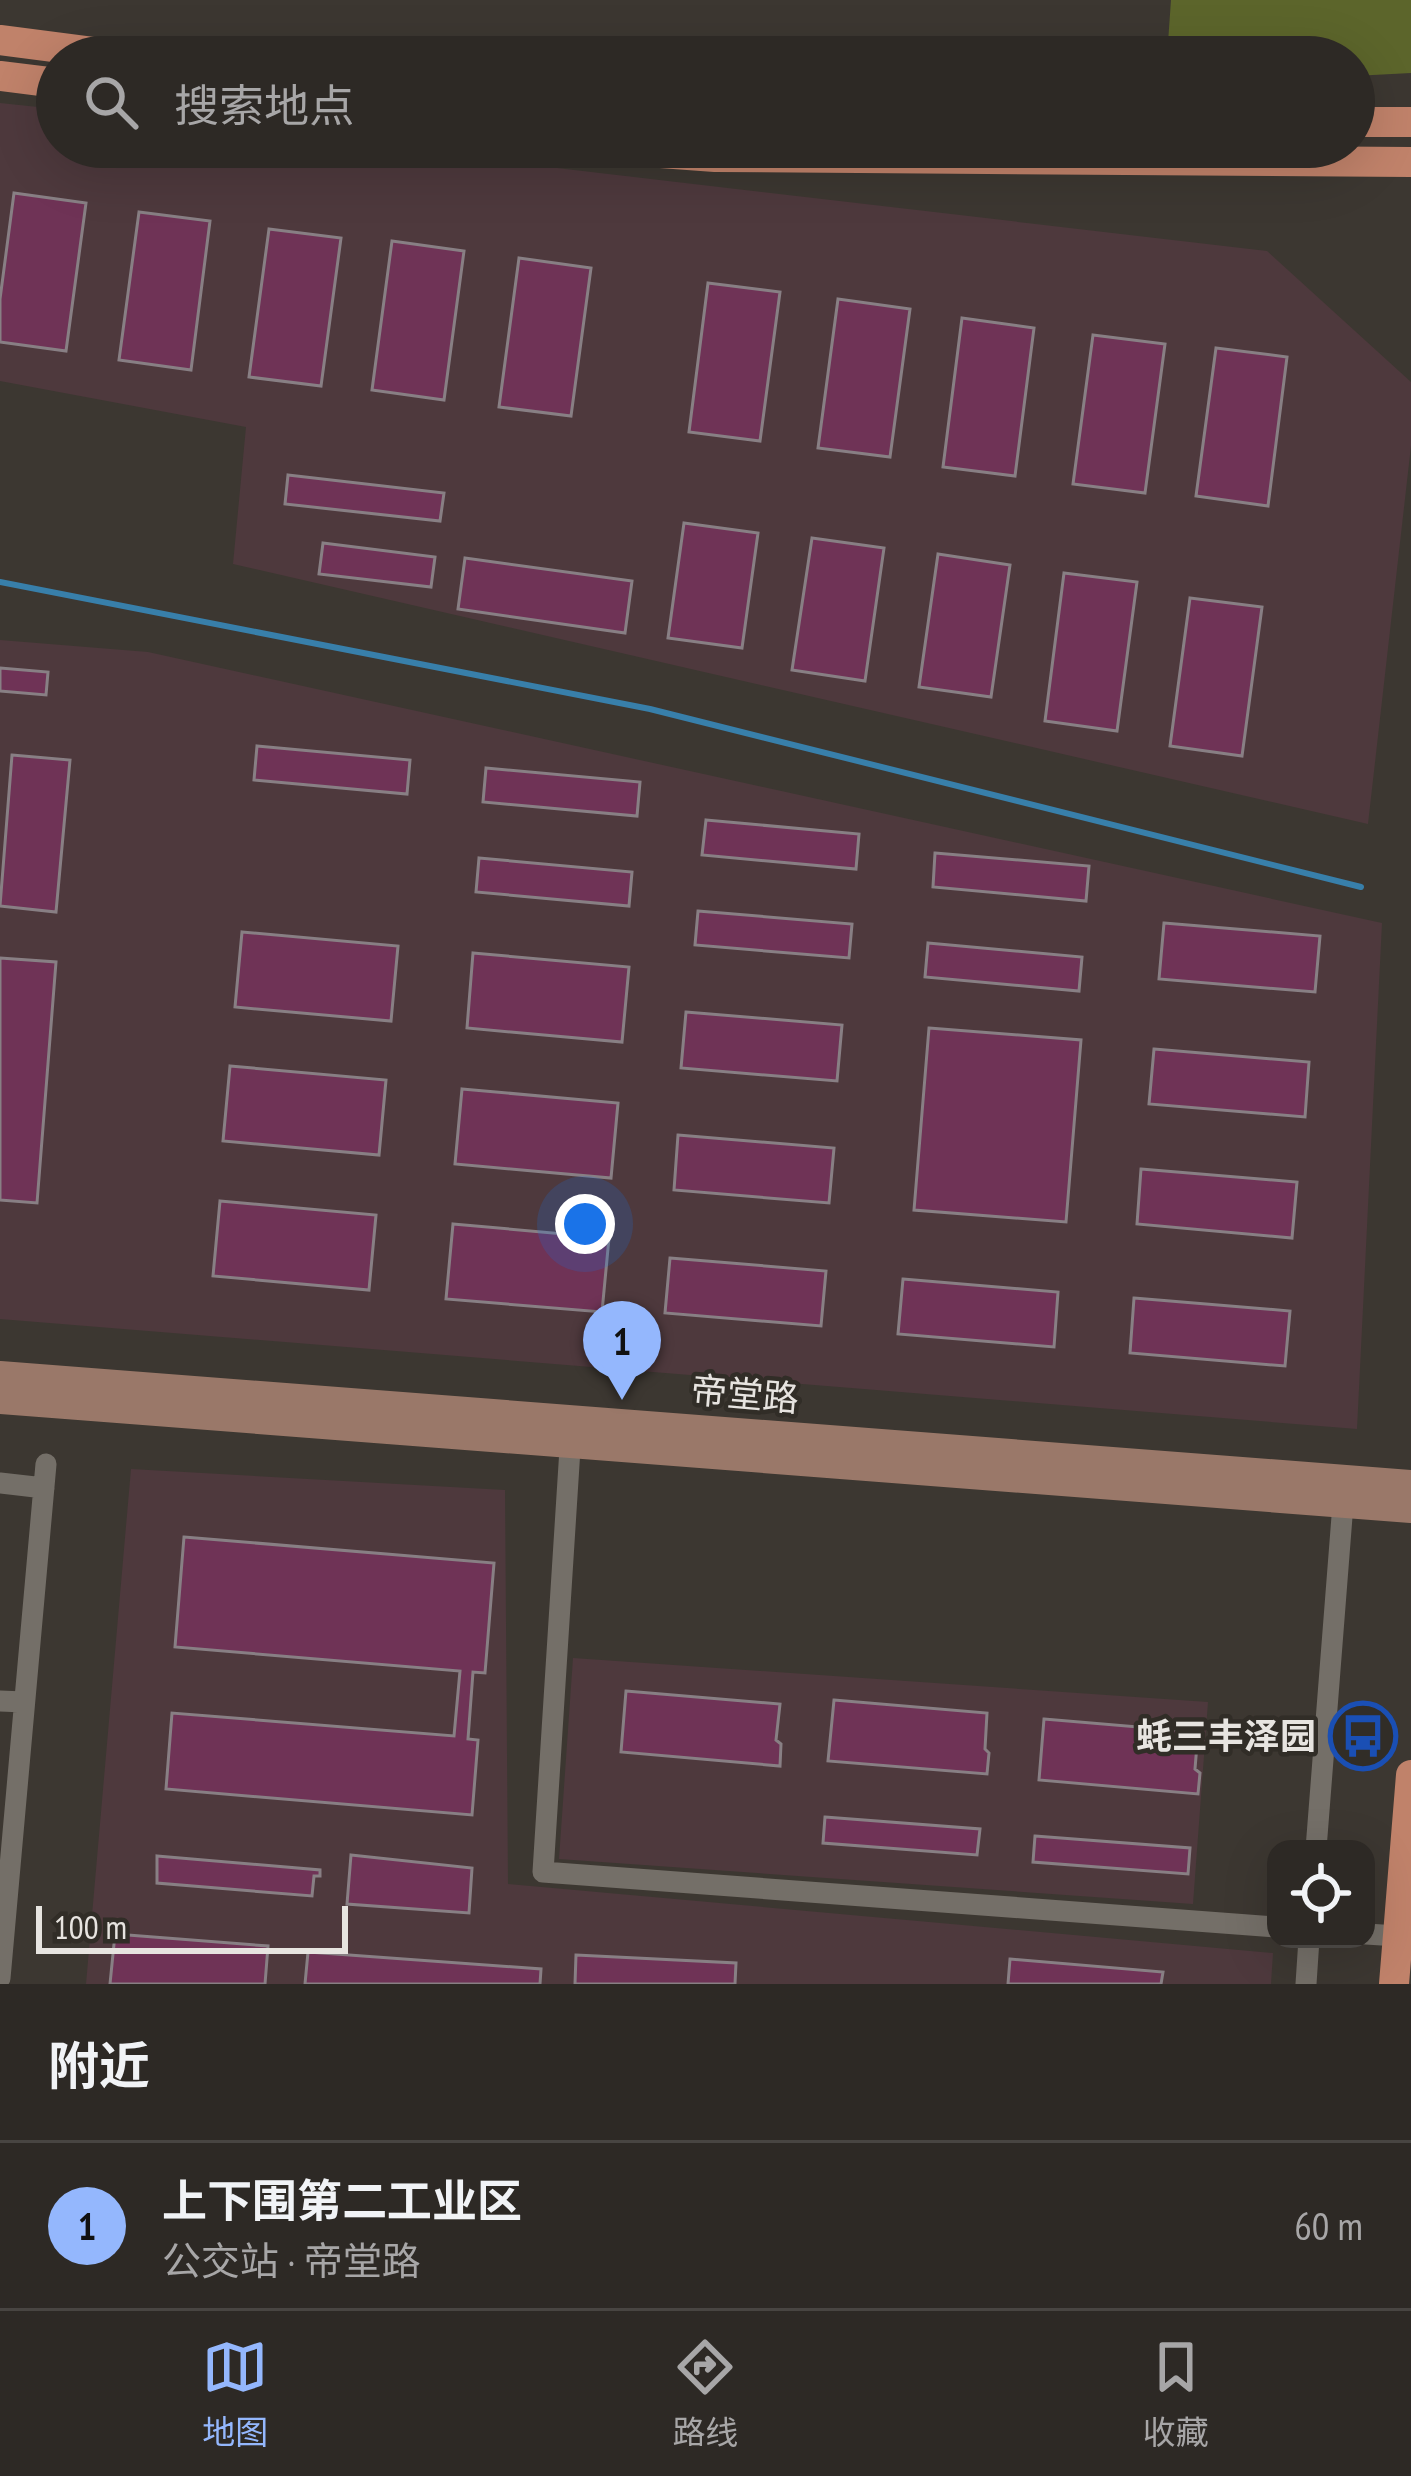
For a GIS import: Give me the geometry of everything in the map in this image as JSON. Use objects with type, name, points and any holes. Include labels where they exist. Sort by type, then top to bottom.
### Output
[{"type":"main road","points":[[0,40],[36,45]]},
{"type":"main road","points":[[0,76],[36,80]]},
{"type":"main road","points":[[1375,121],[1406,120]]},
{"type":"main road","points":[[1394,1984],[1411,1775]]},
{"type":"street","name":"帝堂路","points":[[0,1376],[571,1432]]},
{"type":"street","name":"帝堂路","points":[[0,1399],[571,1432],[1344,1491],[1411,1485]]},
{"type":"street","points":[[571,1432],[543,1872],[1267,1926]]},
{"type":"street","points":[[0,1978],[6,1835],[24,1702],[46,1464]]},
{"type":"street","points":[[0,1483],[44,1488]]},
{"type":"street","name":"帝堂路","points":[[1344,1491],[1411,1508]]},
{"type":"street","points":[[1317,1840],[1344,1491]]},
{"type":"street","points":[[0,1701],[24,1702]]},
{"type":"street","points":[[1375,1935],[1398,1936]]},
{"type":"street","points":[[1306,1984],[1309,1948]]},
{"type":"shaded area","points":[[0,103],[36,107],[36,168],[558,168],[1267,251],[1411,382],[1411,446],[1368,824],[233,564],[246,427],[0,381]]},
{"type":"shaded area","points":[[0,640],[148,652],[1382,923],[1357,1429],[0,1319]]},
{"type":"shaded area","points":[[131,1469],[505,1490],[508,1884],[1273,1953],[1271,1984],[86,1984]]},
{"type":"shaded area","points":[[573,1658],[1208,1702],[1193,1904],[559,1859]]},
{"type":"green space","points":[[1171,0],[1411,0],[1411,73],[1375,75],[1375,36],[1168,36]]},
{"type":"building","points":[[14,193],[86,203],[66,351],[0,342],[0,299]]},
{"type":"building","points":[[139,212],[210,221],[191,370],[119,360]]},
{"type":"building","points":[[269,229],[341,238],[321,386],[249,377]]},
{"type":"building","points":[[392,241],[464,251],[444,400],[372,390]]},
{"type":"building","points":[[519,258],[591,268],[571,416],[499,407]]},
{"type":"building","points":[[708,283],[780,292],[760,441],[689,432]]},
{"type":"building","points":[[838,299],[910,309],[890,457],[818,448]]},
{"type":"building","points":[[962,318],[1034,328],[1015,476],[943,467]]},
{"type":"building","points":[[1093,335],[1165,344],[1145,493],[1073,484]]},
{"type":"building","points":[[1216,348],[1287,357],[1268,506],[1196,496]]},
{"type":"building","points":[[288,475],[444,493],[440,521],[285,504]]},
{"type":"building","points":[[684,523],[758,533],[742,648],[668,638]]},
{"type":"building","points":[[812,538],[884,548],[865,681],[792,670]]},
{"type":"building","points":[[323,543],[435,557],[431,587],[319,574]]},
{"type":"building","points":[[938,554],[1010,565],[991,697],[919,687]]},
{"type":"building","points":[[465,558],[632,581],[625,633],[458,609]]},
{"type":"building","points":[[1064,573],[1137,582],[1117,731],[1045,721]]},
{"type":"building","points":[[1190,598],[1262,607],[1242,756],[1170,746]]},
{"type":"building","points":[[0,668],[48,672],[46,695],[0,691]]},
{"type":"building","points":[[257,746],[410,760],[407,794],[254,780]]},
{"type":"building","points":[[12,755],[70,760],[56,912],[0,906]]},
{"type":"building","points":[[486,768],[640,782],[637,816],[483,802]]},
{"type":"building","points":[[706,820],[859,834],[856,869],[702,855]]},
{"type":"building","points":[[935,853],[1089,866],[1086,901],[933,887]]},
{"type":"building","points":[[479,858],[632,872],[629,906],[476,892]]},
{"type":"building","points":[[698,911],[852,924],[849,958],[695,945]]},
{"type":"building","points":[[1164,923],[1320,936],[1315,992],[1159,979]]},
{"type":"building","points":[[242,932],[398,946],[391,1021],[235,1007]]},
{"type":"building","points":[[928,943],[1082,957],[1079,991],[925,977]]},
{"type":"building","points":[[473,953],[629,967],[622,1042],[467,1028]]},
{"type":"building","points":[[0,958],[56,962],[37,1203],[0,1200]]},
{"type":"building","points":[[686,1012],[842,1025],[837,1081],[681,1068]]},
{"type":"building","points":[[929,1028],[1081,1040],[1066,1222],[914,1210]]},
{"type":"building","points":[[1154,1049],[1309,1062],[1305,1117],[1149,1104]]},
{"type":"building","points":[[230,1066],[386,1080],[379,1155],[223,1141]]},
{"type":"building","points":[[462,1089],[618,1103],[611,1178],[455,1164]]},
{"type":"building","points":[[678,1135],[834,1148],[829,1203],[674,1190]]},
{"type":"building","points":[[1141,1169],[1297,1182],[1292,1238],[1137,1224]]},
{"type":"building","points":[[220,1201],[376,1215],[369,1290],[213,1276]]},
{"type":"building","points":[[453,1224],[609,1238],[602,1312],[446,1299]]},
{"type":"building","points":[[670,1258],[826,1271],[821,1326],[665,1313]]},
{"type":"building","points":[[903,1279],[1058,1292],[1054,1347],[898,1334]]},
{"type":"building","points":[[1134,1298],[1290,1311],[1285,1366],[1130,1353]]},
{"type":"building","points":[[184,1537],[494,1563],[485,1673],[473,1672],[468,1739],[478,1740],[472,1815],[166,1789],[172,1713],[454,1736],[460,1671],[175,1647]]},
{"type":"building","points":[[626,1691],[780,1704],[776,1740],[781,1744],[780,1766],[621,1752]]},
{"type":"building","points":[[834,1700],[987,1713],[987,1774],[828,1761]]},
{"type":"building","points":[[1044,1719],[1198,1732],[1198,1794],[1039,1780]]},
{"type":"building","points":[[825,1817],[980,1829],[977,1855],[823,1843]]},
{"type":"building","points":[[1035,1836],[1190,1848],[1188,1874],[1033,1862]]},
{"type":"building","points":[[351,1855],[472,1868],[469,1913],[347,1904]]},
{"type":"building","points":[[157,1856],[320,1870],[320,1876],[314,1876],[312,1896],[157,1883]]},
{"type":"building","points":[[115,1934],[268,1946],[265,1984],[110,1984]]},
{"type":"building","points":[[308,1952],[541,1969],[540,1984],[305,1984]]},
{"type":"building","points":[[576,1955],[736,1963],[735,1984],[575,1984]]},
{"type":"building","points":[[1010,1959],[1163,1972],[1161,1984],[1008,1984]]},
{"type":"waterway","points":[[0,582],[650,709],[1361,887]]},
{"type":"place","name":"上下围第二工业区","points":[[622,1400]]},
{"type":"place","name":"蚝三丰泽园","points":[[1363,1736]]}]
